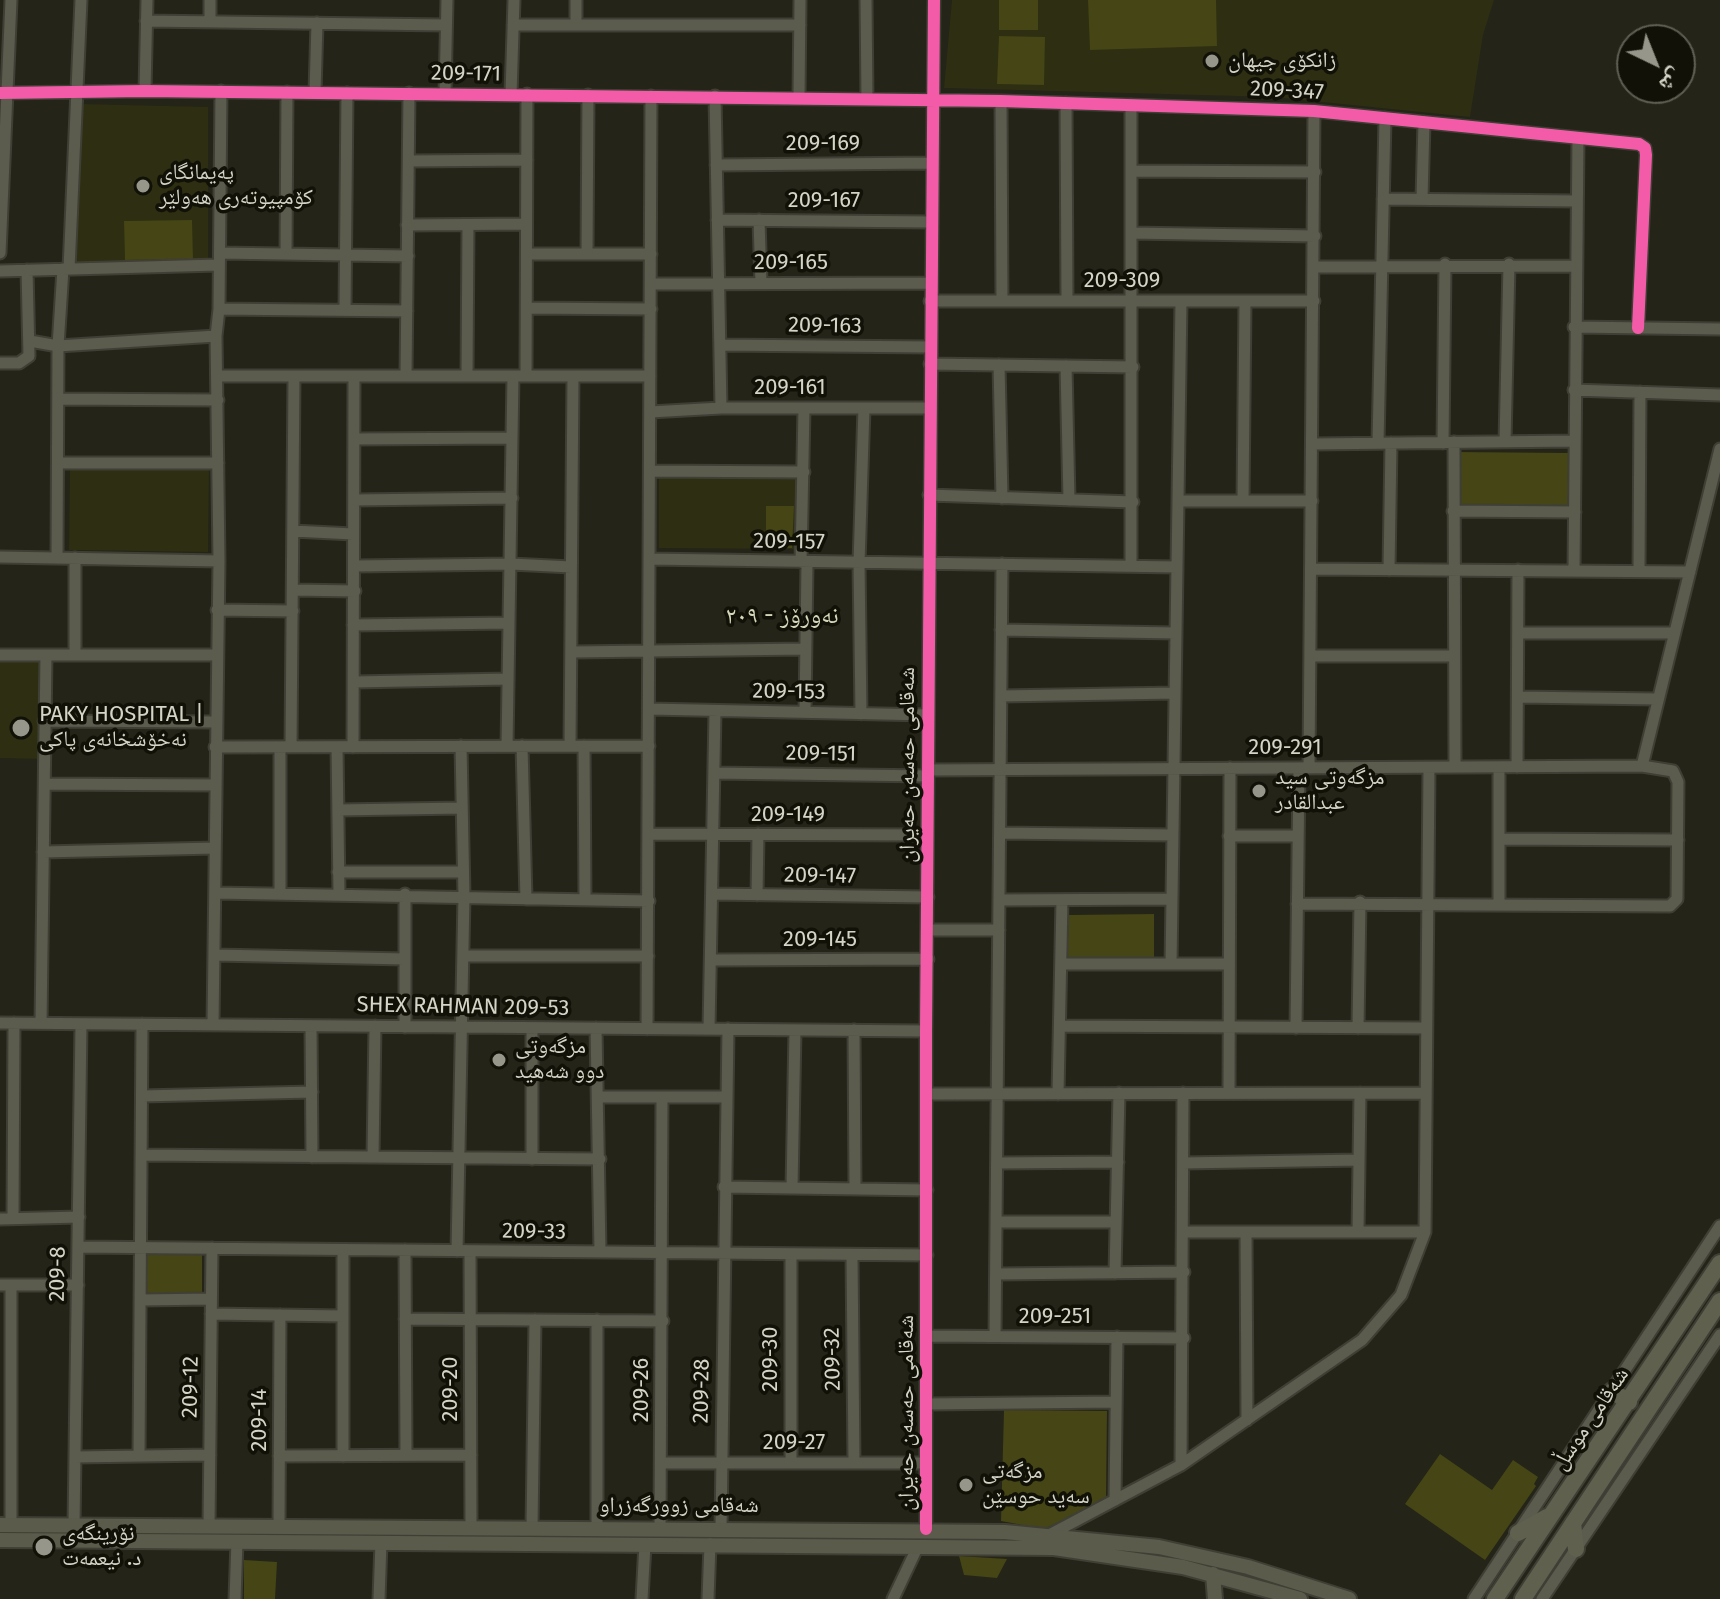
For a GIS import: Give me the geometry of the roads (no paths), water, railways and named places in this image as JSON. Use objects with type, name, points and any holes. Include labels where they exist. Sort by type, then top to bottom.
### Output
[{"type":"highway","name":"شەقامی موسڵ","points":[[1495,1599],[1720,1263]]},
{"type":"highway","name":"شەقامی موسڵ","points":[[1523,1599],[1720,1301]]},
{"type":"highway","points":[[1612,1391],[1629,1402]]},
{"type":"highway","points":[[1518,1533],[1539,1523],[1557,1508]]},
{"type":"highway","points":[[1573,1523],[1576,1549]]},
{"type":"main road","name":"شەقامی زوورگەزراو","points":[[6,1525],[926,1529],[1049,1535],[1159,1547],[1248,1567],[1349,1599]]},
{"type":"main road","points":[[508,1527],[508,1544]]},
{"type":"main road","name":"شەقامی زوورگەزراو","points":[[0,1540],[1054,1548],[1135,1558],[1213,1574],[1300,1599]]},
{"type":"main road","points":[[1213,1574],[1215,1599]]},
{"type":"main road","points":[[1251,1599],[1271,1589]]},
{"type":"street","points":[[0,253],[4,93],[11,0]]},
{"type":"street","points":[[57,558],[58,346],[78,91],[81,0]]},
{"type":"street","points":[[145,91],[147,0]]},
{"type":"street","points":[[210,0],[210,22]]},
{"type":"street","points":[[445,94],[447,0]]},
{"type":"street","points":[[511,94],[514,0]]},
{"type":"street","points":[[576,0],[576,24]]},
{"type":"street","points":[[799,97],[800,0]]},
{"type":"street","points":[[866,0],[867,98]]},
{"type":"street","name":"شەقامی حەسەن حەیران","points":[[926,1529],[928,565],[934,0]]},
{"type":"street","points":[[146,21],[446,25]]},
{"type":"street","points":[[315,92],[317,23]]},
{"type":"street","points":[[513,25],[800,25]]},
{"type":"street","points":[[213,1025],[219,561],[219,376],[216,336],[219,309],[221,91]]},
{"type":"street","name":"209-171","points":[[4,93],[221,91],[931,99]]},
{"type":"street","points":[[286,254],[287,92]]},
{"type":"street","points":[[345,309],[347,93]]},
{"type":"street","points":[[406,376],[409,93]]},
{"type":"street","points":[[526,376],[527,94]]},
{"type":"street","points":[[587,254],[588,95]]},
{"type":"street","points":[[647,1029],[651,96]]},
{"type":"street","points":[[715,96],[721,408]]},
{"type":"street","name":"209-347","points":[[931,99],[1314,111],[1639,144],[1645,148],[1646,155],[1638,328]]},
{"type":"street","points":[[1001,101],[1002,301]]},
{"type":"street","points":[[1066,103],[1067,301]]},
{"type":"street","points":[[1131,105],[1131,566]]},
{"type":"street","points":[[1296,1028],[1298,836],[1311,656],[1314,111]]},
{"type":"street","points":[[1378,443],[1385,118]]},
{"type":"street","points":[[1422,199],[1424,122]]},
{"type":"street","points":[[1574,571],[1578,138]]},
{"type":"street","points":[[409,161],[527,160]]},
{"type":"street","name":"209-169","points":[[716,165],[931,163]]},
{"type":"street","points":[[1131,171],[1315,172]]},
{"type":"street","points":[[1383,199],[1577,201]]},
{"type":"street","name":"209-167","points":[[717,220],[931,222]]},
{"type":"street","points":[[759,220],[761,283]]},
{"type":"street","points":[[407,225],[526,224]]},
{"type":"street","points":[[467,376],[468,225]]},
{"type":"street","points":[[1131,233],[1315,236]]},
{"type":"street","points":[[0,271],[286,254],[408,256]]},
{"type":"street","points":[[527,254],[651,254]]},
{"type":"street","points":[[1314,267],[1445,264],[1575,266]]},
{"type":"street","points":[[1445,264],[1448,442],[1453,511],[1455,767]]},
{"type":"street","points":[[1505,442],[1509,264]]},
{"type":"street","points":[[0,363],[26,362],[30,341],[27,270]]},
{"type":"street","name":"209-165","points":[[651,284],[930,283]]},
{"type":"street","name":"209-309","points":[[930,301],[1314,301]]},
{"type":"street","points":[[1171,964],[1181,301]]},
{"type":"street","points":[[1243,501],[1245,301]]},
{"type":"street","points":[[527,308],[651,309]]},
{"type":"street","points":[[219,309],[407,311]]},
{"type":"street","points":[[1574,327],[1720,329]]},
{"type":"street","points":[[30,341],[58,346],[216,336]]},
{"type":"street","name":"209-163","points":[[720,345],[930,347]]},
{"type":"street","points":[[930,364],[1133,367]]},
{"type":"street","points":[[999,365],[1002,498]]},
{"type":"street","points":[[1066,366],[1069,500]]},
{"type":"street","points":[[219,376],[650,376]]},
{"type":"street","points":[[280,893],[294,590],[294,376]]},
{"type":"street","points":[[353,747],[354,376]]},
{"type":"street","points":[[507,746],[513,376]]},
{"type":"street","points":[[570,746],[573,376]]},
{"type":"street","points":[[1574,390],[1720,395]]},
{"type":"street","points":[[1639,571],[1640,392]]},
{"type":"street","points":[[59,399],[218,400]]},
{"type":"street","name":"209-161","points":[[650,412],[721,408],[930,408]]},
{"type":"street","points":[[804,408],[805,712]]},
{"type":"street","points":[[861,714],[859,563],[864,408]]},
{"type":"street","points":[[354,439],[510,438]]},
{"type":"street","points":[[1312,444],[1575,441]]},
{"type":"street","points":[[1389,570],[1391,443]]},
{"type":"street","points":[[1297,904],[1675,904],[1678,782],[1673,771],[1642,766],[1720,449]]},
{"type":"street","points":[[59,463],[218,463]]},
{"type":"street","points":[[650,471],[804,472]]},
{"type":"street","points":[[929,495],[1133,502]]},
{"type":"street","points":[[354,500],[512,498]]},
{"type":"street","points":[[1178,501],[1312,501]]},
{"type":"street","points":[[1453,511],[1575,512]]},
{"type":"street","points":[[293,531],[353,534]]},
{"type":"street","points":[[0,557],[219,561]]},
{"type":"street","points":[[75,558],[75,655]]},
{"type":"street","name":"209-157","points":[[649,559],[1177,567]]},
{"type":"street","points":[[355,566],[511,564],[571,567]]},
{"type":"street","points":[[995,1336],[1002,564]]},
{"type":"street","points":[[1312,569],[1690,572]]},
{"type":"street","points":[[1517,767],[1518,570]]},
{"type":"street","points":[[294,590],[355,591]]},
{"type":"street","points":[[217,610],[293,611]]},
{"type":"street","points":[[353,625],[509,623]]},
{"type":"street","points":[[1001,630],[1176,633]]},
{"type":"street","points":[[1518,633],[1674,633]]},
{"type":"street","points":[[573,652],[805,649]]},
{"type":"street","points":[[0,655],[217,655]]},
{"type":"street","points":[[41,1023],[46,655]]},
{"type":"street","points":[[1311,656],[1453,656]]},
{"type":"street","points":[[354,682],[508,679]]},
{"type":"street","points":[[1001,696],[1175,693]]},
{"type":"street","points":[[1518,697],[1657,699]]},
{"type":"street","name":"209-153","points":[[650,709],[928,715]]},
{"type":"street","points":[[709,1029],[715,711]]},
{"type":"street","points":[[44,721],[215,722]]},
{"type":"street","points":[[457,1251],[464,896],[461,746]]},
{"type":"street","points":[[522,746],[526,899]]},
{"type":"street","points":[[584,746],[585,899]]},
{"type":"street","points":[[215,747],[649,746]]},
{"type":"street","points":[[337,747],[339,894]]},
{"type":"street","name":"209-291","points":[[928,773],[1000,769],[1642,766]]},
{"type":"street","points":[[1499,767],[1499,904]]},
{"type":"street","points":[[1229,1093],[1230,768]]},
{"type":"street","points":[[1049,1535],[1181,1465],[1247,1420],[1362,1340],[1401,1295],[1425,1232],[1429,768]]},
{"type":"street","name":"209-151","points":[[714,773],[928,773]]},
{"type":"street","points":[[45,784],[216,785]]},
{"type":"street","points":[[338,810],[462,808]]},
{"type":"street","points":[[1000,833],[1173,835]]},
{"type":"street","name":"209-149","points":[[648,834],[927,835]]},
{"type":"street","points":[[757,895],[758,834]]},
{"type":"street","points":[[1229,836],[1298,836]]},
{"type":"street","points":[[1499,839],[1678,840]]},
{"type":"street","points":[[43,852],[215,848]]},
{"type":"street","points":[[338,872],[462,872]]},
{"type":"street","points":[[216,893],[405,894],[649,901]]},
{"type":"street","points":[[405,894],[405,1027]]},
{"type":"street","name":"209-147","points":[[712,894],[928,897]]},
{"type":"street","points":[[999,900],[1172,899]]},
{"type":"street","points":[[1058,1094],[1062,900]]},
{"type":"street","points":[[1358,1028],[1360,902]]},
{"type":"street","points":[[928,930],[999,930]]},
{"type":"street","points":[[215,955],[405,959]]},
{"type":"street","points":[[463,956],[648,956]]},
{"type":"street","name":"209-145","points":[[712,960],[928,959]]},
{"type":"street","points":[[1061,964],[1228,964]]},
{"type":"street","name":"SHEX RAHMAN 209-53","points":[[0,1023],[926,1031]]},
{"type":"street","points":[[14,1023],[6,1218],[79,1217]]},
{"type":"street","name":"209-8","points":[[74,1525],[81,1024]]},
{"type":"street","points":[[139,1456],[142,1024]]},
{"type":"street","points":[[311,1026],[312,1157]]},
{"type":"street","points":[[373,1157],[375,1026]]},
{"type":"street","points":[[1060,1026],[1426,1028]]},
{"type":"street","points":[[596,1028],[600,1252]]},
{"type":"street","points":[[532,1029],[532,1159]]},
{"type":"street","name":"209-28","points":[[721,1528],[728,1029]]},
{"type":"street","points":[[792,1188],[795,1030]]},
{"type":"street","points":[[854,1030],[855,1189]]},
{"type":"street","points":[[142,1096],[312,1092]]},
{"type":"street","points":[[1115,1273],[1119,1093]]},
{"type":"street","points":[[1181,1465],[1183,1093]]},
{"type":"street","points":[[1358,1232],[1360,1093]]},
{"type":"street","points":[[927,1094],[1426,1093]]},
{"type":"street","points":[[599,1097],[727,1097]]},
{"type":"street","name":"209-26","points":[[660,1528],[664,1253],[662,1099]]},
{"type":"street","points":[[142,1155],[600,1159]]},
{"type":"street","points":[[1183,1163],[1359,1160]]},
{"type":"street","points":[[997,1163],[1118,1162]]},
{"type":"street","points":[[724,1187],[927,1190]]},
{"type":"street","points":[[996,1222],[1116,1222]]},
{"type":"street","points":[[1474,1599],[1720,1226]]},
{"type":"street","points":[[1183,1232],[1425,1232]]},
{"type":"street","points":[[1246,1232],[1247,1420]]},
{"type":"street","name":"209-33","points":[[79,1247],[927,1255]]},
{"type":"street","name":"209-12","points":[[209,1526],[212,1248]]},
{"type":"street","points":[[343,1250],[343,1456]]},
{"type":"street","points":[[405,1250],[406,1455]]},
{"type":"street","name":"209-20","points":[[470,1251],[471,1527]]},
{"type":"street","name":"209-30","points":[[791,1254],[791,1463]]},
{"type":"street","name":"209-32","points":[[852,1255],[854,1463]]},
{"type":"street","points":[[996,1274],[1184,1272]]},
{"type":"street","points":[[6,1525],[6,1285],[78,1285]]},
{"type":"street","points":[[141,1300],[211,1299]]},
{"type":"street","points":[[211,1314],[343,1316]]},
{"type":"street","name":"209-14","points":[[279,1526],[280,1315]]},
{"type":"street","points":[[405,1319],[663,1321]]},
{"type":"street","points":[[532,1527],[535,1320]]},
{"type":"street","points":[[597,1320],[597,1528]]},
{"type":"street","points":[[1542,1599],[1720,1335]]},
{"type":"street","name":"209-251","points":[[927,1336],[1184,1338]]},
{"type":"street","points":[[1115,1500],[1117,1337]]},
{"type":"street","points":[[927,1404],[1116,1402]]},
{"type":"street","points":[[75,1457],[210,1455]]},
{"type":"street","points":[[279,1456],[471,1455]]},
{"type":"street","name":"209-27","points":[[662,1463],[926,1463]]},
{"type":"street","points":[[235,1599],[237,1541]]},
{"type":"street","points":[[379,1599],[381,1542]]},
{"type":"street","points":[[642,1599],[645,1544]]},
{"type":"street","points":[[708,1599],[710,1544]]},
{"type":"street","points":[[893,1599],[918,1546]]},
{"type":"place","name":"زانکۆی جیھان","points":[[1212,61]]},
{"type":"place","name":"پەیمانگای کۆمپیوتەری هەولێر","points":[[143,186]]},
{"type":"place","name":"PAKY HOSPITAL | نەخۆشخانەی پاکی","points":[[21,728]]},
{"type":"place","name":"مزگەوتی سید عبدالقادر","points":[[1259,791]]},
{"type":"place","name":"مزگەوتی دوو شەهید","points":[[499,1060]]},
{"type":"place","name":"مزگەتی سەید حوسێن","points":[[966,1485]]},
{"type":"place","name":"نۆرینگەی د. نیعمەت","points":[[44,1547]]},
{"type":"district","name":"نەورۆز - ٢٠٩","points":[[782,616]]}]
